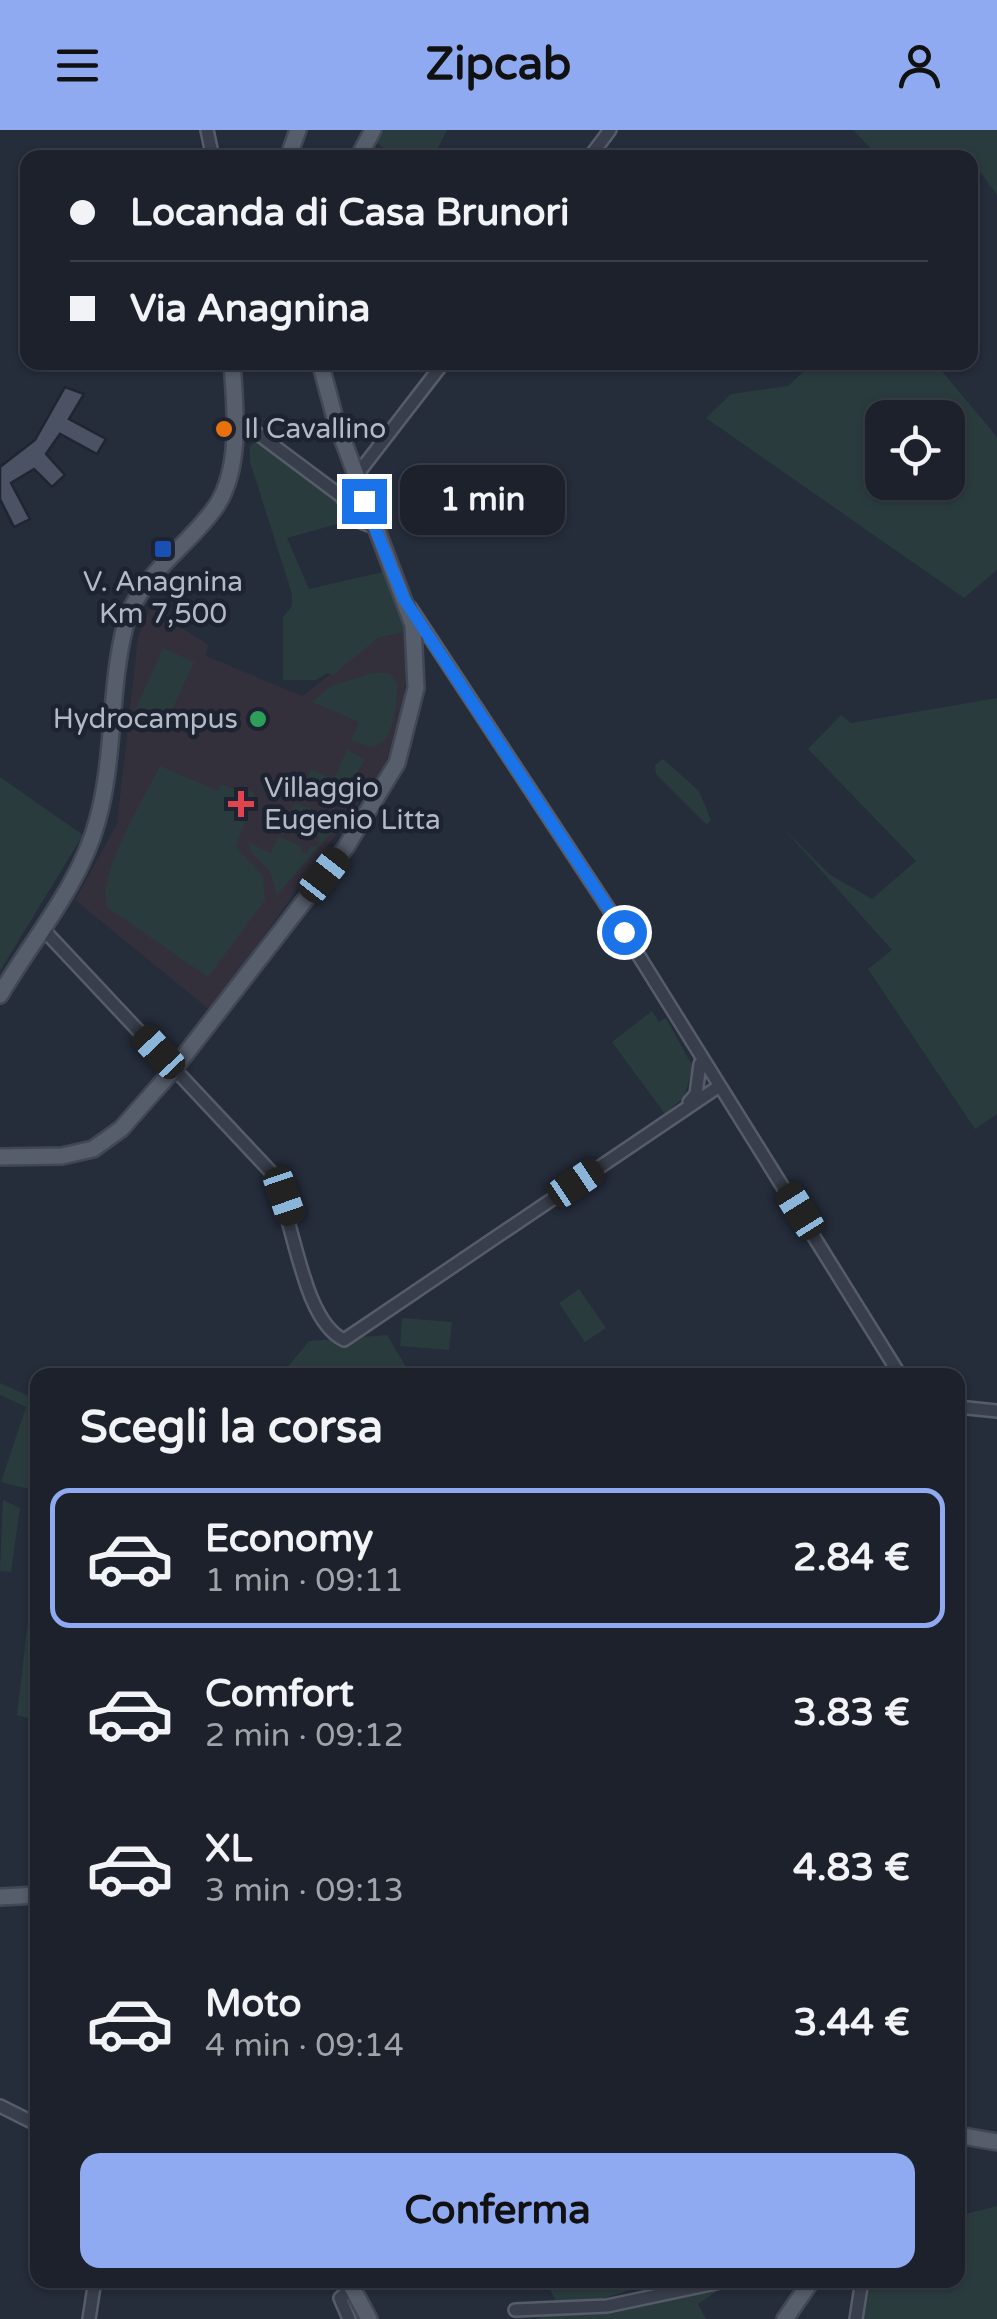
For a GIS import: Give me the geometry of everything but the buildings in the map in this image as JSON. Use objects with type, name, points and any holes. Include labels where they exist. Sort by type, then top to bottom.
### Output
[{"type":"main road","points":[[0,995],[79,866],[96,825],[126,624],[147,582],[216,507],[226,487],[234,416],[232,370]]},
{"type":"main road","points":[[0,1156],[62,1156],[93,1148],[121,1129],[174,1069],[384,791],[410,728],[416,655],[404,599],[356,476],[323,370]]},
{"type":"main road","points":[[0,1897],[30,1895]]},
{"type":"main road","points":[[965,2138],[997,2146]]},
{"type":"main road","points":[[965,2144],[997,2146]]},
{"type":"main road","points":[[351,2288],[368,2319]]},
{"type":"main road","points":[[785,2319],[806,2288]]},
{"type":"street","points":[[341,496],[352,496],[356,476],[438,370]]},
{"type":"street","points":[[234,416],[341,496],[358,521],[372,520]]},
{"type":"street","points":[[404,599],[438,645],[624,932],[698,1057],[896,1368]]},
{"type":"street","points":[[416,655],[426,642],[438,645]]},
{"type":"street","points":[[42,928],[271,1172],[291,1218],[296,1256],[322,1321],[344,1340],[718,1087]]},
{"type":"street","points":[[679,1112],[696,1094],[702,1073],[698,1057]]},
{"type":"street","points":[[965,1407],[997,1411]]},
{"type":"street","points":[[0,2106],[30,2121]]},
{"type":"street","points":[[89,2319],[94,2288]]},
{"type":"street","points":[[345,2288],[340,2298],[348,2319]]},
{"type":"street","points":[[516,2310],[607,2306],[692,2288]]},
{"type":"street","points":[[856,2319],[861,2288]]},
{"type":"shaded area","points":[[384,130],[447,130],[437,150],[386,150],[375,142]]},
{"type":"shaded area","points":[[853,130],[997,130],[997,195],[978,169],[978,150],[872,150]]},
{"type":"shaded area","points":[[805,370],[941,370],[997,437],[997,570],[964,598],[706,418],[731,394],[788,386]]},
{"type":"shaded area","points":[[256,441],[338,500],[352,520],[287,538],[309,589],[387,571],[409,631],[378,638],[333,675],[327,673],[316,680],[283,680],[283,617],[292,606],[292,594],[250,462],[250,446]]},
{"type":"shaded area","name":"Villaggio Eugenio Litta","points":[[152,604],[165,618],[208,644],[206,656],[302,696],[378,638],[409,631],[403,709],[384,767],[211,1011],[75,900],[117,824],[138,637]]},
{"type":"shaded area","points":[[163,648],[194,662],[163,730],[132,717]]},
{"type":"shaded area","points":[[372,673],[389,673],[397,683],[390,730],[380,744],[372,747],[351,741],[359,722],[312,702],[331,686]]},
{"type":"shaded area","points":[[997,698],[997,1114],[975,1129],[868,969],[892,950],[783,828],[829,874],[872,899],[916,861],[808,749],[841,715],[851,723]]},
{"type":"shaded area","points":[[347,749],[365,760],[344,792],[307,778],[311,769],[334,779]]},
{"type":"shaded area","points":[[663,759],[699,791],[711,820],[707,825],[656,774],[655,765]]},
{"type":"shaded area","points":[[160,766],[218,791],[221,784],[245,794],[248,790],[255,793],[236,847],[263,876],[265,900],[208,977],[108,908],[108,878],[114,858]]},
{"type":"shaded area","points":[[0,777],[83,835],[0,971]]},
{"type":"shaded area","points":[[295,803],[330,816],[333,813],[336,827],[277,895],[270,871],[251,852],[249,843],[271,853],[278,836],[303,847],[301,852],[307,854],[310,847],[319,845],[318,833],[327,821],[318,817],[309,821],[290,814]]},
{"type":"shaded area","points":[[652,1011],[659,1022],[666,1018],[693,1067],[684,1097],[665,1114],[612,1042]]},
{"type":"shaded area","points":[[579,1289],[606,1328],[585,1342],[559,1303]]},
{"type":"shaded area","points":[[402,1318],[452,1322],[449,1350],[400,1346]]},
{"type":"shaded area","points":[[387,1335],[407,1368],[287,1368],[309,1341]]},
{"type":"shaded area","points":[[0,1383],[30,1397],[30,1489],[1,1482],[26,1407],[0,1395]]},
{"type":"shaded area","points":[[3,1500],[20,1508],[11,1572],[0,1571]]},
{"type":"shaded area","points":[[30,1603],[30,1719],[17,1715]]},
{"type":"shaded area","points":[[997,2206],[997,2319],[864,2319],[869,2288],[965,2288],[965,2214]]},
{"type":"shaded area","points":[[549,2288],[636,2288],[562,2312],[722,2288],[698,2304],[706,2319],[534,2319],[561,2311]]},
{"type":"place","name":"Il Cavallino","points":[[224,429]]},
{"type":"place","name":"V. Anagnina Km 7,500","points":[[163,549]]},
{"type":"place","name":"Hydrocampus","points":[[258,719]]},
{"type":"place","name":"Villaggio Eugenio Litta","points":[[241,804]]},
{"type":"route","points":[[364,501],[404,599],[438,645],[624,932]]}]
